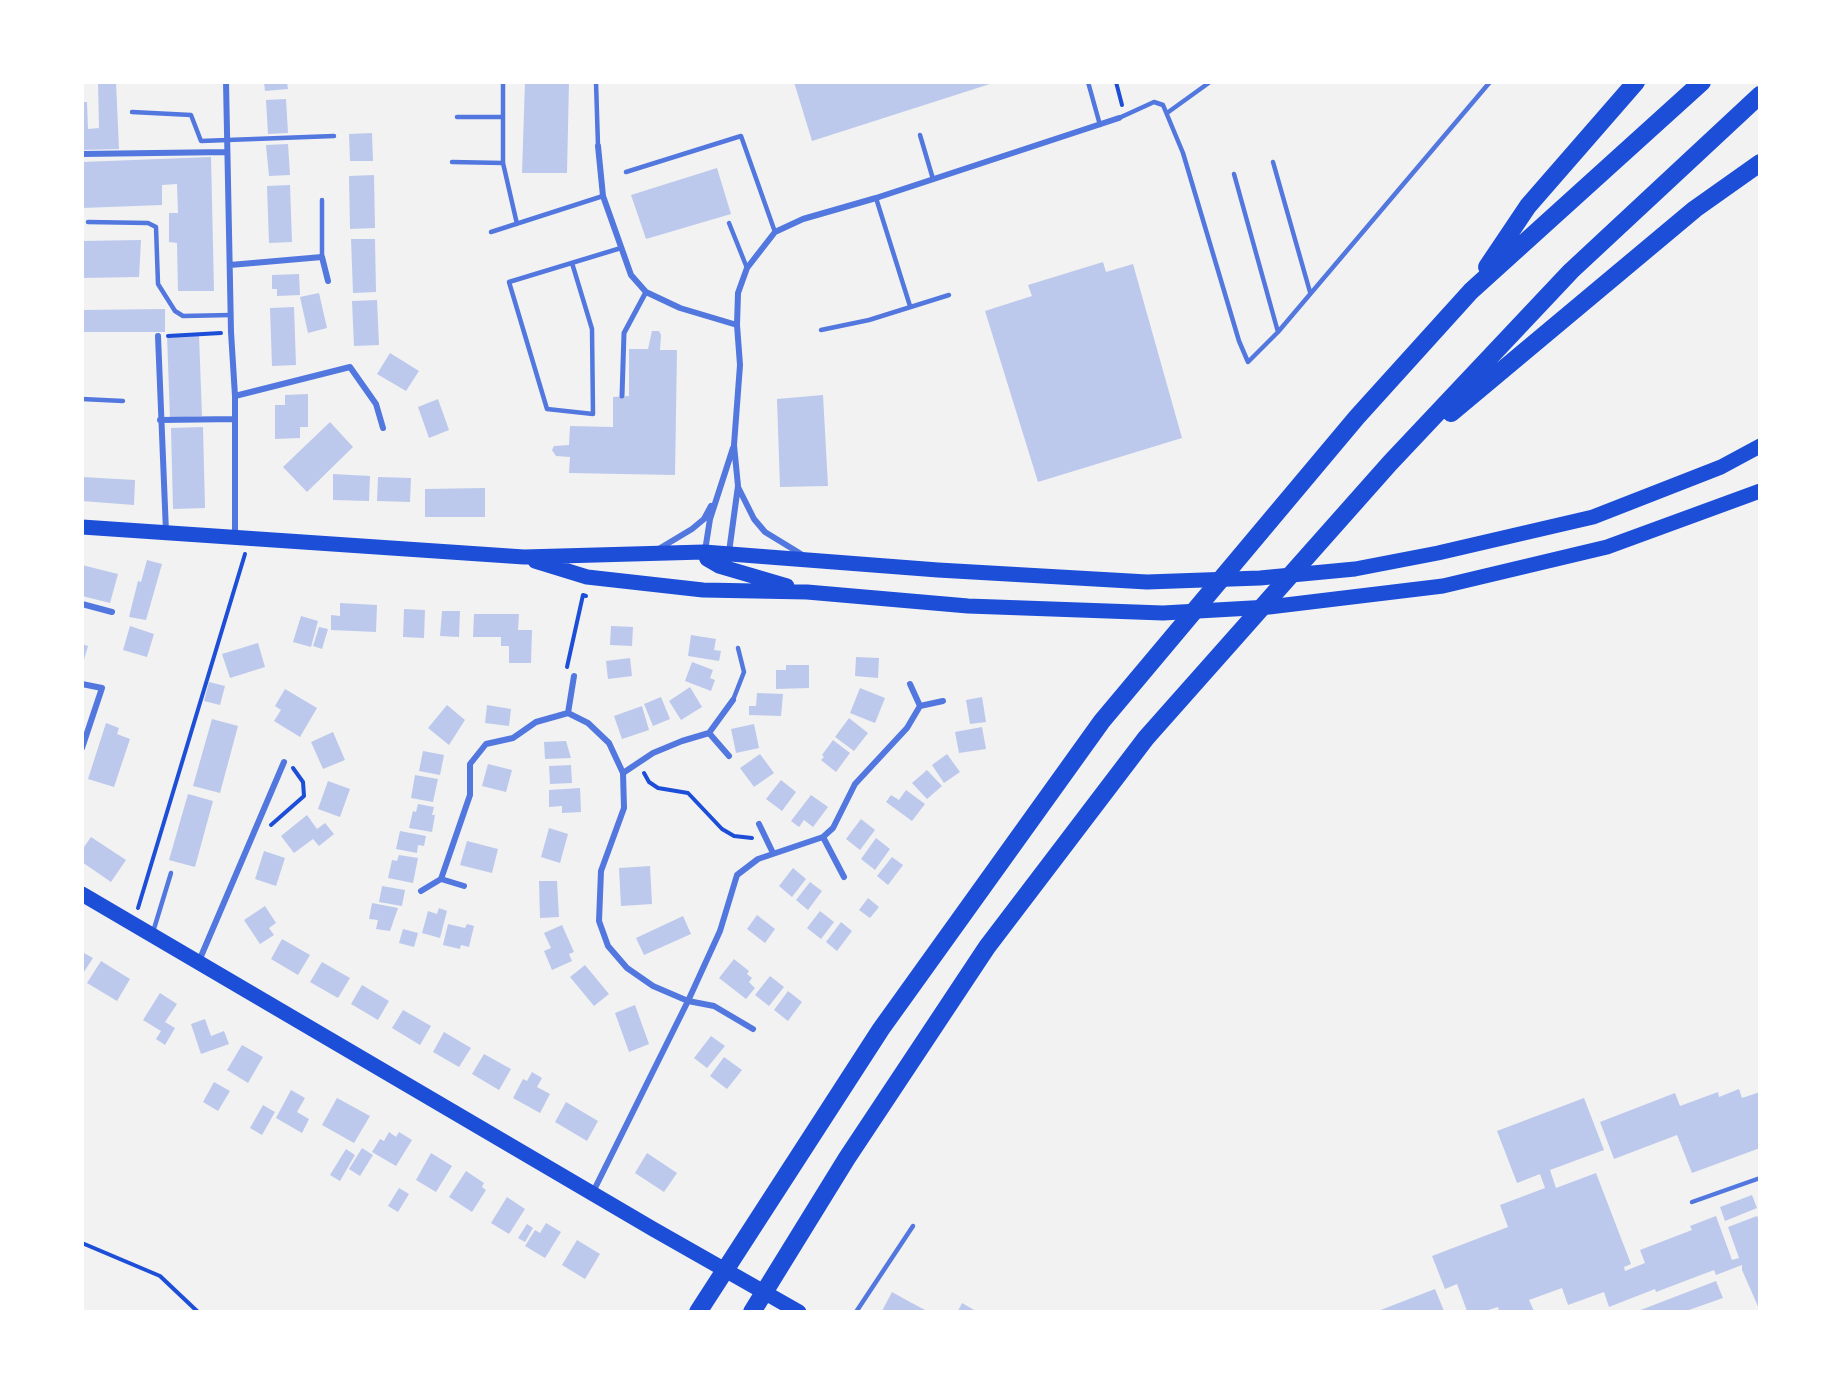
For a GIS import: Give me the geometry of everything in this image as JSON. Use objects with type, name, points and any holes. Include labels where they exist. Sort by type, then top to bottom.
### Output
[{"type":"highway","points":[[1471,291],[1528,206],[1636,82]]},
{"type":"highway","points":[[698,1311],[881,1029],[1102,721],[1357,417],[1471,291],[1702,82]]},
{"type":"highway","points":[[752,1311],[847,1158],[987,947],[1146,738],[1390,464],[1571,271],[1760,95]]},
{"type":"highway","points":[[1390,464],[1695,209],[1760,163]]},
{"type":"main road","points":[[82,527],[524,557],[654,551],[704,552],[1147,582],[1260,578],[1355,569],[1438,553],[1593,517],[1721,467],[1760,446]]},
{"type":"main road","points":[[524,557],[587,577],[703,590],[807,592],[968,606],[1163,613],[1269,607],[1443,586],[1606,547],[1760,491]]},
{"type":"main road","points":[[704,552],[707,559],[719,566],[807,592]]},
{"type":"main road","points":[[703,590],[729,553]]},
{"type":"main road","points":[[82,894],[652,1229],[799,1311]]},
{"type":"street","points":[[226,82],[231,332],[242,538]]},
{"type":"street","points":[[729,553],[738,486],[734,445],[740,365],[737,325],[738,293],[747,268],[775,232],[803,219],[876,198],[1119,118]]},
{"type":"street","points":[[598,146],[603,196],[631,275],[646,292],[680,308],[737,325]]},
{"type":"street","points":[[82,154],[227,152]]},
{"type":"street","points":[[230,265],[322,257],[328,281]]},
{"type":"street","points":[[622,396],[624,333],[646,292]]},
{"type":"street","points":[[158,336],[166,533]]},
{"type":"street","points":[[235,396],[350,367],[376,404],[383,428]]},
{"type":"street","points":[[160,420],[235,420]]},
{"type":"street","points":[[704,552],[717,497],[734,445]]},
{"type":"street","points":[[738,486],[754,519],[765,532],[810,560]]},
{"type":"street","points":[[654,551],[692,529],[704,519],[717,497]]},
{"type":"street","points":[[82,604],[112,612]]},
{"type":"street","points":[[568,713],[574,676]]},
{"type":"street","points":[[82,684],[102,688],[82,748]]},
{"type":"street","points":[[910,684],[920,706]]},
{"type":"street","points":[[623,773],[653,753],[710,733],[733,700]]},
{"type":"street","points":[[593,1193],[720,931],[737,875],[758,859],[823,837],[833,828],[855,784],[907,728],[920,706],[943,700]]},
{"type":"street","points":[[421,891],[441,879],[470,795],[470,764],[480,750],[486,744],[513,738],[536,723],[568,713],[588,723],[609,743],[623,773],[624,808],[601,871],[600,921],[608,946],[627,968],[653,986],[688,1001],[714,1006],[753,1029]]},
{"type":"street","points":[[710,733],[729,756]]},
{"type":"street","points":[[199,961],[245,848],[284,762]]},
{"type":"street","points":[[759,824],[773,853]]},
{"type":"street","points":[[823,837],[844,877]]},
{"type":"street","points":[[441,879],[464,886]]},
{"type":"lane","points":[[503,82],[503,163],[517,224]]},
{"type":"lane","points":[[596,82],[598,146]]},
{"type":"lane","points":[[1088,82],[1100,125]]},
{"type":"lane","points":[[1167,113],[1210,82]]},
{"type":"lane","points":[[1119,118],[1154,102],[1163,105],[1183,153],[1239,341],[1248,362],[1278,332],[1490,82]]},
{"type":"lane","points":[[132,112],[191,116],[201,141],[334,136]]},
{"type":"lane","points":[[457,117],[503,117]]},
{"type":"lane","points":[[920,135],[933,179]]},
{"type":"lane","points":[[626,172],[741,136],[775,232]]},
{"type":"lane","points":[[452,162],[503,163]]},
{"type":"lane","points":[[1273,162],[1310,292]]},
{"type":"lane","points":[[1234,174],[1278,332]]},
{"type":"lane","points":[[491,231],[603,196]]},
{"type":"lane","points":[[876,198],[910,306]]},
{"type":"lane","points":[[322,200],[322,257]]},
{"type":"lane","points":[[88,222],[148,223],[156,227],[159,284],[175,311],[183,316],[231,315]]},
{"type":"lane","points":[[729,223],[747,268]]},
{"type":"lane","points":[[572,263],[592,329],[593,414],[547,409],[509,282],[621,248]]},
{"type":"lane","points":[[821,330],[869,320],[950,295]]},
{"type":"lane","points":[[82,399],[123,401]]},
{"type":"lane","points":[[733,700],[744,672],[738,648]]},
{"type":"lane","points":[[153,935],[171,873]]},
{"type":"lane","points":[[1692,1202],[1760,1178]]},
{"type":"lane","points":[[856,1311],[913,1226]]},
{"type":"path","points":[[1116,82],[1122,102],[1119,118]]},
{"type":"path","points":[[158,336],[231,332]]},
{"type":"path","points":[[134,924],[242,538]]},
{"type":"path","points":[[574,676],[566,674],[583,595]]},
{"type":"path","points":[[245,848],[304,796],[303,782],[297,771],[284,762]]},
{"type":"path","points":[[639,764],[649,782],[658,788],[688,793],[722,829],[734,836],[765,837]]},
{"type":"path","points":[[82,1243],[160,1276],[198,1311]]},
{"type":"building","points":[[98,82],[116,82],[119,149],[82,150],[82,102],[87,102],[88,129],[99,128]]},
{"type":"building","points":[[264,82],[287,82],[288,89],[265,91]]},
{"type":"building","points":[[525,82],[569,82],[567,173],[522,173]]},
{"type":"building","points":[[794,82],[993,82],[993,83],[812,141]]},
{"type":"building","points":[[286,99],[288,133],[268,134],[266,100]]},
{"type":"building","points":[[372,133],[373,161],[350,161],[349,134]]},
{"type":"building","points":[[288,144],[290,175],[269,176],[266,145]]},
{"type":"building","points":[[211,157],[214,291],[178,291],[177,243],[169,242],[169,213],[178,213],[177,184],[162,185],[162,205],[82,208],[82,162]]},
{"type":"building","points":[[717,168],[731,214],[646,239],[631,195]]},
{"type":"building","points":[[374,175],[375,228],[350,229],[349,176]]},
{"type":"building","points":[[290,185],[292,242],[269,243],[267,186]]},
{"type":"building","points":[[351,239],[375,239],[376,292],[353,293]]},
{"type":"building","points":[[141,240],[139,277],[82,278],[82,241]]},
{"type":"building","points":[[1103,262],[1106,272],[1133,264],[1182,438],[1038,482],[985,311],[1032,296],[1028,285]]},
{"type":"building","points":[[299,274],[300,295],[277,296],[277,289],[272,289],[272,275]]},
{"type":"building","points":[[319,293],[327,328],[308,333],[300,297]]},
{"type":"building","points":[[377,300],[379,345],[354,346],[352,301]]},
{"type":"building","points":[[294,307],[296,365],[272,366],[270,308]]},
{"type":"building","points":[[165,309],[165,332],[82,332],[82,310]]},
{"type":"building","points":[[652,331],[659,331],[661,335],[660,350],[677,350],[675,475],[569,473],[570,457],[556,456],[552,450],[554,446],[569,445],[570,426],[613,427],[613,397],[629,396],[629,349],[648,349]]},
{"type":"building","points":[[199,335],[202,416],[170,418],[167,336]]},
{"type":"building","points":[[390,353],[419,371],[406,391],[377,374]]},
{"type":"building","points":[[308,394],[308,427],[300,427],[300,438],[275,439],[275,405],[285,405],[285,395]]},
{"type":"building","points":[[823,395],[828,486],[780,487],[777,399]]},
{"type":"building","points":[[438,399],[449,430],[429,438],[418,407]]},
{"type":"building","points":[[330,422],[353,447],[307,492],[283,467]]},
{"type":"building","points":[[203,427],[205,508],[173,509],[171,428]]},
{"type":"building","points":[[333,474],[370,476],[369,501],[333,500]]},
{"type":"building","points":[[82,477],[135,480],[134,505],[82,501]]},
{"type":"building","points":[[378,477],[411,478],[410,502],[377,501]]},
{"type":"building","points":[[485,488],[485,517],[425,517],[425,489]]},
{"type":"building","points":[[147,560],[162,564],[146,620],[129,617],[138,581],[141,582]]},
{"type":"building","points":[[82,565],[118,574],[110,603],[82,596]]},
{"type":"building","points":[[340,603],[377,605],[376,632],[331,630],[331,615],[340,616]]},
{"type":"building","points":[[404,609],[425,610],[424,638],[403,637]]},
{"type":"building","points":[[442,611],[460,611],[459,637],[440,636]]},
{"type":"building","points":[[474,614],[519,614],[518,630],[532,630],[531,663],[509,663],[509,646],[501,646],[501,637],[473,637]]},
{"type":"building","points":[[301,616],[318,621],[311,647],[293,642]]},
{"type":"building","points":[[130,626],[154,634],[147,657],[123,650]]},
{"type":"building","points":[[611,626],[633,627],[632,646],[610,645]]},
{"type":"building","points":[[319,627],[328,629],[322,649],[313,646]]},
{"type":"building","points":[[691,635],[716,639],[714,650],[721,651],[719,661],[688,656]]},
{"type":"building","points":[[258,643],[265,667],[230,678],[222,654]]},
{"type":"building","points":[[82,644],[88,646],[83,663],[82,663]]},
{"type":"building","points":[[856,657],[879,658],[878,678],[855,676]]},
{"type":"building","points":[[630,658],[632,676],[608,679],[606,661]]},
{"type":"building","points":[[692,662],[713,670],[710,678],[715,680],[711,691],[685,681]]},
{"type":"building","points":[[786,665],[809,665],[809,688],[776,689],[776,670],[786,670]]},
{"type":"building","points":[[209,682],[225,686],[220,705],[204,701]]},
{"type":"building","points":[[690,687],[702,707],[681,720],[669,701]]},
{"type":"building","points":[[860,688],[885,698],[875,723],[850,713]]},
{"type":"building","points":[[285,689],[317,708],[300,737],[274,721],[281,710],[275,706]]},
{"type":"building","points":[[757,693],[783,694],[781,716],[749,715],[749,706],[756,706]]},
{"type":"building","points":[[661,697],[670,719],[653,726],[644,704]]},
{"type":"building","points":[[982,697],[986,722],[970,724],[966,700]]},
{"type":"building","points":[[447,705],[465,720],[449,745],[428,728]]},
{"type":"building","points":[[487,705],[511,709],[509,726],[485,723]]},
{"type":"building","points":[[642,706],[649,730],[622,739],[614,716]]},
{"type":"building","points":[[849,718],[868,733],[854,751],[835,737]]},
{"type":"building","points":[[212,719],[238,726],[220,793],[193,786]]},
{"type":"building","points":[[106,723],[119,728],[117,734],[130,739],[114,787],[88,779]]},
{"type":"building","points":[[754,724],[759,748],[736,753],[731,729]]},
{"type":"building","points":[[982,727],[986,749],[959,753],[955,732]]},
{"type":"building","points":[[333,732],[345,760],[323,769],[311,742]]},
{"type":"building","points":[[833,740],[850,753],[836,772],[821,760]]},
{"type":"building","points":[[566,741],[571,758],[545,759],[544,742]]},
{"type":"building","points":[[423,751],[444,755],[440,775],[419,771]]},
{"type":"building","points":[[760,754],[774,773],[754,787],[740,768]]},
{"type":"building","points":[[947,754],[960,772],[944,783],[932,765]]},
{"type":"building","points":[[488,764],[512,770],[506,792],[482,786]]},
{"type":"building","points":[[571,765],[572,783],[550,784],[549,766]]},
{"type":"building","points":[[927,770],[942,786],[927,799],[912,783]]},
{"type":"building","points":[[415,775],[438,779],[433,802],[411,798]]},
{"type":"building","points":[[781,780],[796,792],[782,811],[766,799]]},
{"type":"building","points":[[328,781],[350,789],[340,817],[318,809]]},
{"type":"building","points":[[580,788],[581,812],[562,813],[562,806],[549,807],[549,790]]},
{"type":"building","points":[[906,790],[925,804],[912,821],[886,802],[891,795],[899,800]]},
{"type":"building","points":[[188,794],[213,801],[195,867],[169,860]]},
{"type":"building","points":[[811,795],[828,807],[813,827],[804,820],[799,827],[791,821]]},
{"type":"building","points":[[418,804],[434,807],[432,832],[409,828],[413,811],[416,812]]},
{"type":"building","points":[[307,815],[317,829],[325,823],[334,834],[319,846],[313,839],[294,853],[281,836]]},
{"type":"building","points":[[861,819],[875,830],[860,850],[846,839]]},
{"type":"building","points":[[549,828],[568,834],[560,863],[541,857]]},
{"type":"building","points":[[400,831],[426,836],[424,846],[418,845],[417,853],[396,849]]},
{"type":"building","points":[[91,837],[126,860],[111,882],[82,862],[82,850]]},
{"type":"building","points":[[876,838],[890,849],[875,870],[861,859]]},
{"type":"building","points":[[467,841],[498,849],[492,873],[460,865]]},
{"type":"building","points":[[264,851],[285,858],[276,886],[255,879]]},
{"type":"building","points":[[399,855],[418,858],[413,883],[388,878],[392,860],[397,861]]},
{"type":"building","points":[[892,857],[903,865],[888,885],[877,876]]},
{"type":"building","points":[[650,866],[652,904],[621,906],[619,868]]},
{"type":"building","points":[[793,868],[806,879],[792,897],[779,886]]},
{"type":"building","points":[[539,881],[557,881],[559,917],[540,918]]},
{"type":"building","points":[[810,882],[822,891],[808,910],[796,900]]},
{"type":"building","points":[[382,886],[405,890],[402,906],[379,902]]},
{"type":"building","points":[[868,898],[879,907],[870,918],[859,910]]},
{"type":"building","points":[[372,903],[398,908],[390,931],[376,929],[378,920],[369,919]]},
{"type":"building","points":[[265,906],[276,923],[269,928],[274,935],[260,944],[244,920]]},
{"type":"building","points":[[439,908],[447,911],[440,938],[422,933],[428,911],[437,914]]},
{"type":"building","points":[[820,911],[834,922],[821,939],[807,928]]},
{"type":"building","points":[[757,915],[775,929],[765,943],[747,929]]},
{"type":"building","points":[[683,916],[691,934],[644,955],[636,938]]},
{"type":"building","points":[[841,922],[852,931],[837,951],[826,942]]},
{"type":"building","points":[[448,924],[465,928],[467,924],[474,926],[469,947],[461,945],[460,949],[443,945]]},
{"type":"building","points":[[562,925],[574,952],[569,954],[572,961],[552,970],[544,951],[551,948],[544,933]]},
{"type":"building","points":[[403,929],[418,933],[414,947],[399,943]]},
{"type":"building","points":[[282,939],[310,955],[298,975],[271,959]]},
{"type":"building","points":[[82,952],[93,958],[82,975]]},
{"type":"building","points":[[734,959],[749,971],[747,974],[752,978],[749,982],[755,988],[746,999],[719,978]]},
{"type":"building","points":[[101,961],[130,979],[117,1001],[87,983]]},
{"type":"building","points":[[322,962],[350,978],[338,998],[310,982]]},
{"type":"building","points":[[585,965],[609,994],[594,1006],[570,977]]},
{"type":"building","points":[[770,976],[784,987],[769,1006],[755,995]]},
{"type":"building","points":[[362,985],[389,1001],[378,1020],[351,1004]]},
{"type":"building","points":[[788,991],[802,1002],[788,1021],[774,1010]]},
{"type":"building","points":[[160,993],[177,1004],[165,1022],[175,1028],[165,1045],[156,1039],[161,1031],[143,1020]]},
{"type":"building","points":[[635,1005],[649,1044],[629,1052],[615,1013]]},
{"type":"building","points":[[403,1010],[431,1026],[420,1045],[392,1028]]},
{"type":"building","points":[[205,1019],[211,1036],[224,1031],[229,1044],[201,1054],[191,1024]]},
{"type":"building","points":[[444,1032],[471,1048],[459,1067],[433,1052]]},
{"type":"building","points":[[711,1036],[725,1046],[707,1068],[694,1058]]},
{"type":"building","points":[[242,1045],[263,1057],[248,1083],[227,1070]]},
{"type":"building","points":[[484,1054],[511,1069],[499,1090],[472,1074]]},
{"type":"building","points":[[724,1057],[742,1070],[727,1089],[710,1076]]},
{"type":"building","points":[[532,1072],[542,1078],[537,1087],[550,1094],[540,1113],[513,1098],[523,1079],[527,1081]]},
{"type":"building","points":[[214,1082],[230,1091],[218,1111],[203,1102]]},
{"type":"building","points":[[1739,1089],[1742,1098],[1760,1092],[1760,1148],[1692,1173],[1677,1135],[1614,1159],[1600,1122],[1675,1093],[1680,1106],[1718,1092],[1719,1097]]},
{"type":"building","points":[[291,1090],[305,1098],[297,1112],[309,1119],[302,1133],[276,1118]]},
{"type":"building","points":[[337,1098],[370,1116],[354,1143],[322,1125]]},
{"type":"building","points":[[1584,1098],[1604,1150],[1550,1170],[1556,1188],[1596,1173],[1631,1264],[1624,1267],[1625,1271],[1645,1263],[1640,1250],[1692,1230],[1690,1226],[1716,1216],[1732,1260],[1739,1258],[1728,1227],[1757,1216],[1760,1222],[1760,1311],[1742,1270],[1742,1265],[1716,1275],[1714,1270],[1609,1307],[1604,1292],[1568,1305],[1562,1288],[1529,1300],[1534,1311],[1499,1311],[1498,1307],[1485,1311],[1467,1311],[1457,1284],[1445,1289],[1432,1256],[1508,1227],[1500,1205],[1545,1188],[1540,1174],[1517,1183],[1497,1131]]},
{"type":"building","points":[[566,1102],[598,1121],[587,1141],[555,1122]]},
{"type":"building","points":[[263,1105],[275,1112],[262,1135],[250,1128]]},
{"type":"building","points":[[389,1132],[396,1137],[399,1132],[412,1140],[396,1166],[372,1152],[380,1139],[384,1141]]},
{"type":"building","points":[[362,1148],[373,1155],[360,1176],[349,1169]]},
{"type":"building","points":[[346,1149],[355,1155],[340,1181],[330,1175]]},
{"type":"building","points":[[431,1153],[452,1166],[436,1192],[416,1180]]},
{"type":"building","points":[[647,1153],[677,1173],[664,1192],[635,1173]]},
{"type":"building","points":[[466,1171],[484,1183],[482,1187],[486,1190],[472,1212],[449,1197]]},
{"type":"building","points":[[399,1188],[409,1194],[398,1212],[388,1206]]},
{"type":"building","points":[[1752,1195],[1757,1208],[1725,1221],[1720,1207]]},
{"type":"building","points":[[507,1197],[525,1209],[509,1234],[491,1223]]},
{"type":"building","points":[[546,1223],[561,1232],[545,1258],[525,1246],[535,1230],[540,1233]]},
{"type":"building","points":[[527,1224],[533,1228],[525,1242],[518,1238]]},
{"type":"building","points":[[577,1240],[600,1254],[585,1279],[562,1265]]},
{"type":"building","points":[[1716,1281],[1723,1298],[1686,1311],[1638,1311]]},
{"type":"building","points":[[1435,1289],[1444,1311],[1378,1311]]},
{"type":"building","points":[[892,1292],[910,1302],[927,1311],[882,1311]]},
{"type":"building","points":[[962,1303],[976,1311],[958,1311]]}]
